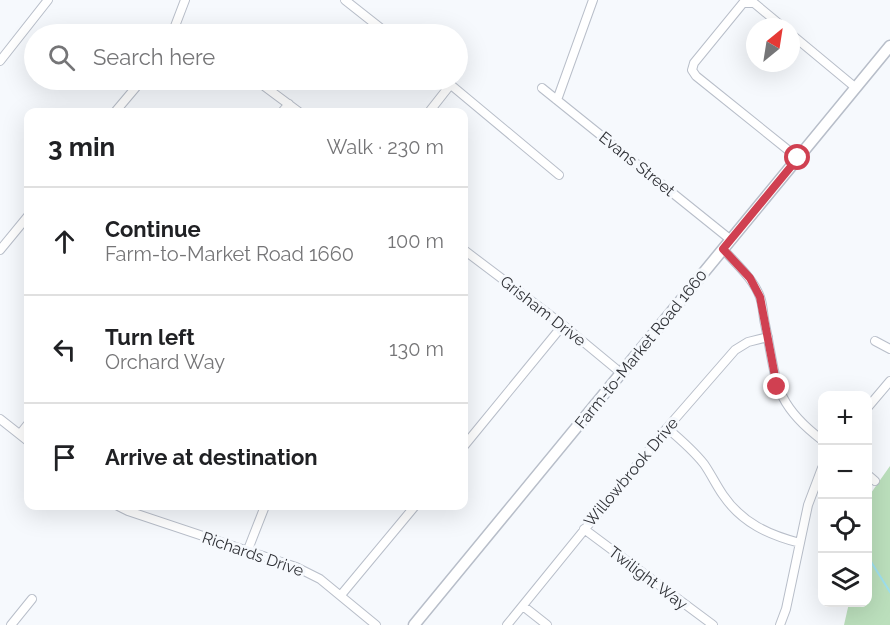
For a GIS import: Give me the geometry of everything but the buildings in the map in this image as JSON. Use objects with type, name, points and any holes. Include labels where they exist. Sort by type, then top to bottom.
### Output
[{"type":"main road","name":"Farm-to-Market Road 1660","points":[[414,625],[890,46]]},
{"type":"street","points":[[29,24],[48,0]]},
{"type":"street","points":[[176,24],[185,0]]},
{"type":"street","points":[[345,0],[375,24]]},
{"type":"street","points":[[558,100],[593,0]]},
{"type":"street","points":[[772,18],[754,3],[743,3],[694,63],[692,70],[696,76],[798,158]]},
{"type":"street","points":[[0,61],[24,30]]},
{"type":"street","points":[[800,42],[855,88]]},
{"type":"street","name":"Evans Street","points":[[543,88],[731,240]]},
{"type":"street","points":[[118,108],[134,90]]},
{"type":"street","points":[[270,90],[294,108]]},
{"type":"street","points":[[432,108],[443,90]]},
{"type":"street","points":[[458,90],[559,175]]},
{"type":"street","points":[[286,108],[289,104]]},
{"type":"street","points":[[0,250],[24,221]]},
{"type":"street","points":[[723,249],[750,278],[760,297],[777,387],[786,406],[818,437]]},
{"type":"street","name":"Grisham Drive","points":[[468,255],[563,325],[621,373]]},
{"type":"street","points":[[468,441],[563,325]]},
{"type":"street","name":"Willowbrook Drive","points":[[507,625],[667,428],[735,350],[748,342],[768,337]]},
{"type":"street","points":[[875,341],[890,349]]},
{"type":"street","points":[[872,401],[890,381]]},
{"type":"street","points":[[0,419],[24,438]]},
{"type":"street","points":[[667,428],[695,452],[723,495],[750,524],[765,532],[800,543]]},
{"type":"street","points":[[20,434],[24,429]]},
{"type":"street","points":[[780,625],[786,609],[808,505],[818,479]]},
{"type":"street","name":"Richards Drive","points":[[134,510],[247,552],[296,567],[320,579],[376,625]]},
{"type":"street","points":[[247,552],[263,510]]},
{"type":"street","points":[[341,595],[412,510]]},
{"type":"street","name":"Twilight Way","points":[[584,529],[713,625]]},
{"type":"street","points":[[11,625],[32,600]]},
{"type":"street","points":[[523,606],[547,625]]},
{"type":"green space","points":[[890,466],[890,625],[844,625],[848,607],[872,607],[872,492]]},
{"type":"waterway","points":[[872,563],[890,592]]},
{"type":"route","points":[[777,387],[760,297],[750,278],[723,249],[798,158]]}]
